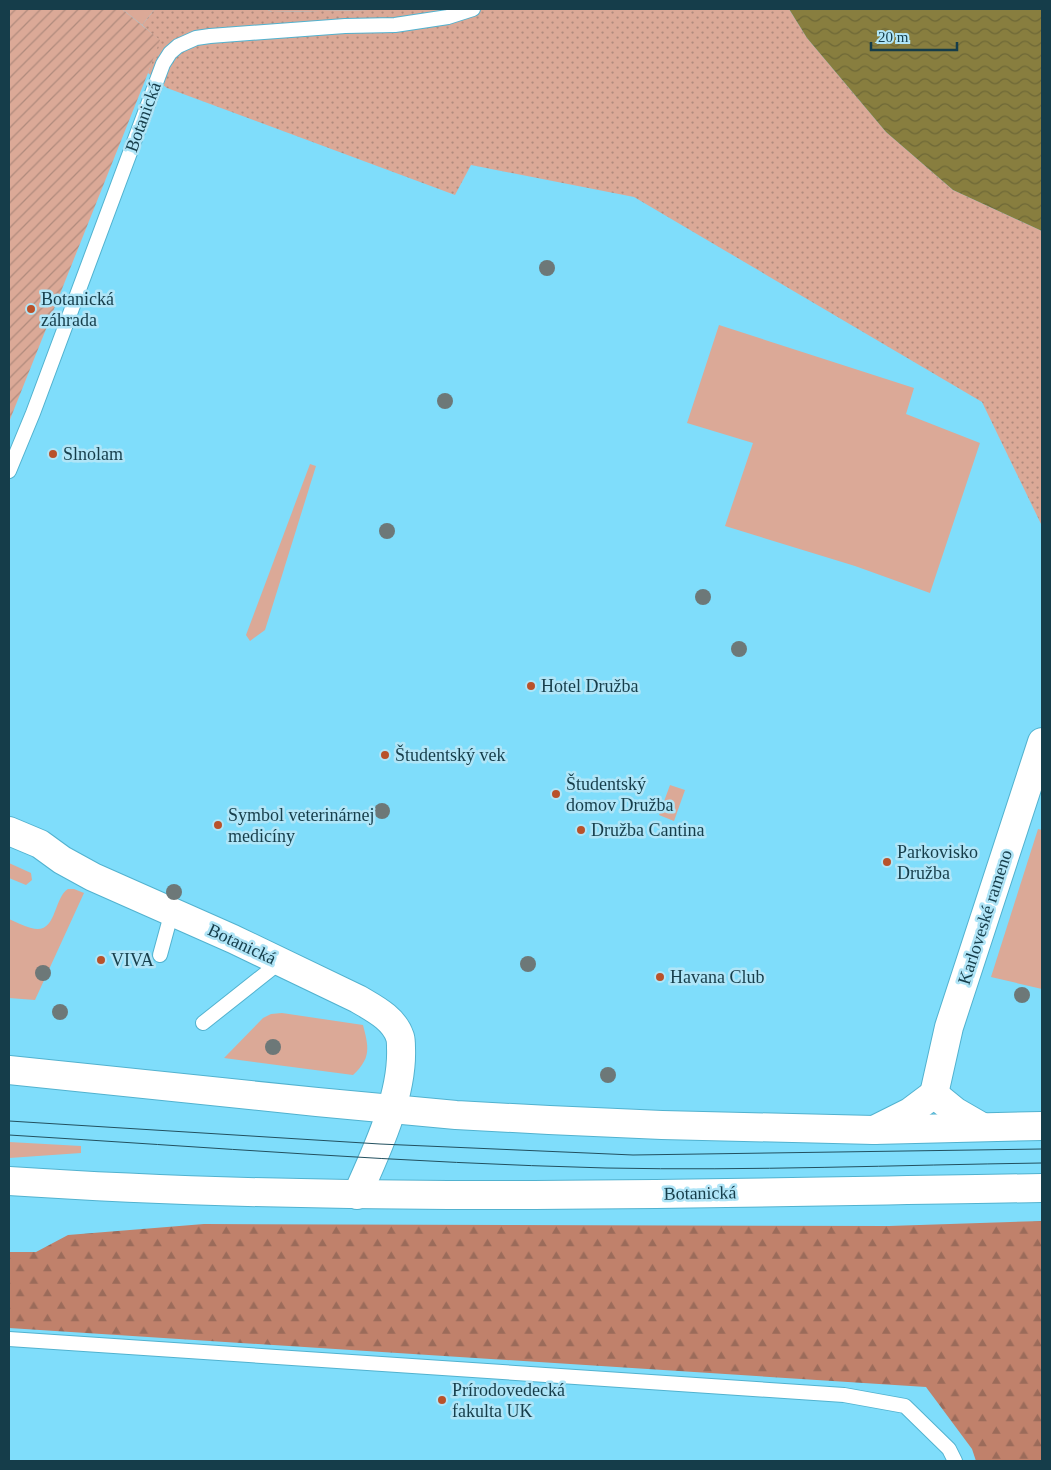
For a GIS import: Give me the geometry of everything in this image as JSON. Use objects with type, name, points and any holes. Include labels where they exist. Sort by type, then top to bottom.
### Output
[{"type":"main road","name":"Karloveské rameno","points":[[934,1094],[949,1027],[1042,742]]},
{"type":"main road","name":"Botanická","points":[[9,831],[40,844],[62,860],[94,877],[172,911],[358,999],[376,1009],[391,1021],[400,1037],[400,1076],[380,1144],[357,1195]]},
{"type":"main road","points":[[9,1070],[456,1115],[662,1125],[874,1130],[1042,1126]]},
{"type":"main road","points":[[874,1130],[910,1112],[934,1094],[956,1112],[982,1127]]},
{"type":"main road","name":"Botanická","points":[[9,1181],[357,1195],[526,1195],[1042,1188]]},
{"type":"lane","name":"Botanická","points":[[9,471],[33,413],[163,64],[170,53],[184,43],[210,36],[345,26],[395,25],[448,17],[473,9]]},
{"type":"lane","points":[[160,955],[172,911]]},
{"type":"lane","points":[[203,1023],[280,962]]},
{"type":"lane","points":[[9,1338],[844,1395],[906,1406],[949,1449],[954,1461]]},
{"type":"shaded area","name":"Botanická záhrada","points":[[9,9],[122,9],[160,40],[9,422]]},
{"type":"shaded area","points":[[122,9],[155,9],[142,25]]},
{"type":"shaded area","points":[[155,9],[266,9],[272,12],[418,9],[789,9],[807,38],[886,132],[953,190],[1042,231],[1042,526],[982,402],[634,197],[471,165],[455,195],[167,88],[148,73],[159,40],[142,25]]},
{"type":"shaded area","points":[[266,9],[418,9],[272,12]]},
{"type":"shaded area","points":[[719,325],[914,388],[906,414],[980,443],[930,593],[855,566],[725,526],[753,443],[687,423]]},
{"type":"shaded area","points":[[310,464],[316,466],[265,630],[250,641],[246,635]]},
{"type":"shaded area","points":[[670,785],[685,790],[674,821],[659,815]]},
{"type":"shaded area","points":[[1038,829],[1042,830],[1042,989],[991,977]]},
{"type":"shaded area","points":[[9,863],[31,873],[32,880],[26,885],[9,878]]},
{"type":"shaded area","points":[[68,889],[84,893],[35,1000],[9,998],[9,919],[31,928],[39,929],[46,927],[54,915],[63,894]]},
{"type":"shaded area","points":[[282,1013],[363,1025],[367,1046],[366,1058],[353,1075],[224,1058],[263,1018],[271,1014]]},
{"type":"shaded area","points":[[9,1142],[81,1146],[81,1153],[9,1158]]},
{"type":"green space","points":[[1042,1221],[1042,1461],[976,1461],[972,1449],[926,1387],[9,1328],[9,1252],[36,1252],[68,1235],[204,1224],[889,1226]]},
{"type":"water","points":[[789,9],[1042,9],[1042,231],[953,190],[886,132],[807,38]]},
{"type":"tram line","points":[[9,1121],[380,1144],[633,1155],[1042,1149]]},
{"type":"tram line","points":[[9,1135],[382,1159],[531,1166],[660,1169],[1042,1163]]},
{"type":"place","name":"Botanická záhrada","points":[[31,309]]},
{"type":"place","name":"Slnolam","points":[[53,454]]},
{"type":"place","name":"Hotel Družba","points":[[531,686]]},
{"type":"place","name":"Študentský vek","points":[[385,755]]},
{"type":"place","name":"Študentský domov Družba","points":[[556,794]]},
{"type":"place","name":"Symbol veterinárnej medicíny","points":[[218,825]]},
{"type":"place","name":"Družba Cantina","points":[[581,830]]},
{"type":"place","name":"Parkovisko Družba","points":[[887,862]]},
{"type":"place","name":"VIVA","points":[[101,960]]},
{"type":"place","name":"Havana Club","points":[[660,977]]},
{"type":"place","name":"Prírodovedecká fakulta UK","points":[[442,1400]]}]
